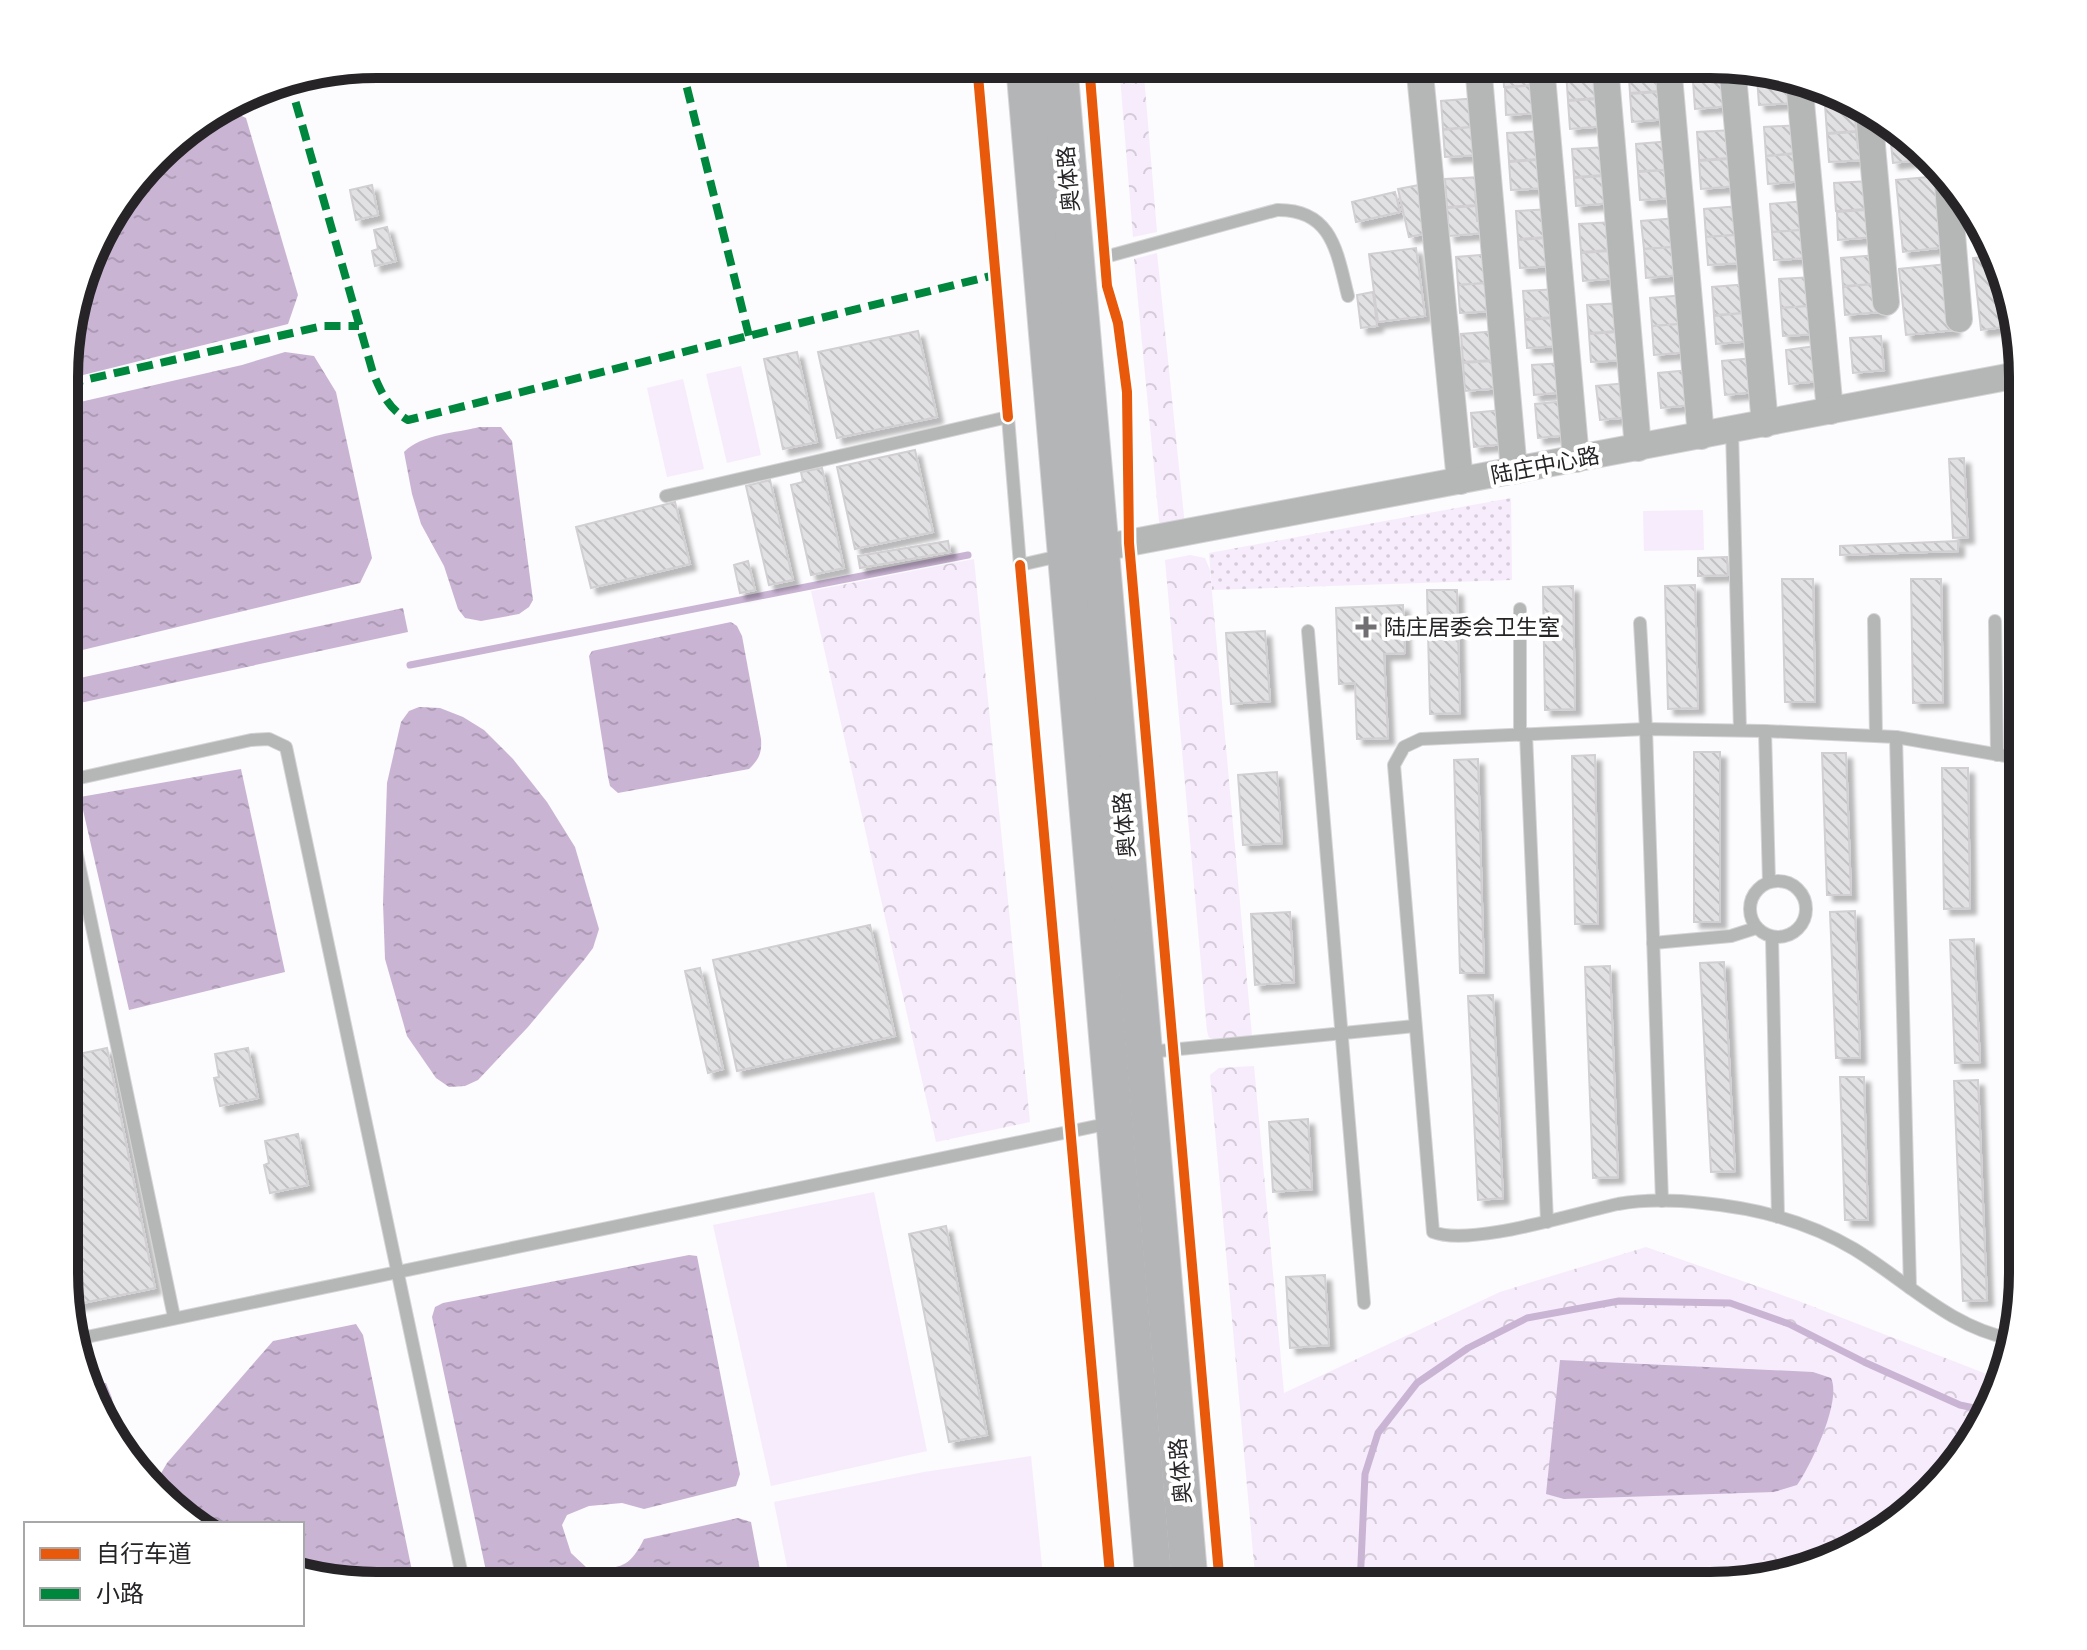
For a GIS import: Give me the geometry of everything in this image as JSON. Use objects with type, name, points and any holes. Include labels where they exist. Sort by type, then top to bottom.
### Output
[{"type":"main road","name":"奥体路","points":[[1026,78],[1084,551]]},
{"type":"main road","name":"奥体路","points":[[1060,78],[1084,551],[1127,1054],[1188,1572]]},
{"type":"main road","name":"奥体路","points":[[1127,1054],[1115,1122],[1153,1572]]},
{"type":"street","points":[[1420,78],[1460,481]]},
{"type":"street","points":[[1479,78],[1514,471]]},
{"type":"street","points":[[1542,78],[1576,459]]},
{"type":"street","points":[[1606,78],[1638,448]]},
{"type":"street","points":[[1669,78],[1701,436]]},
{"type":"street","points":[[1733,79],[1765,424]]},
{"type":"street","points":[[1800,92],[1830,411]]},
{"type":"street","points":[[1870,124],[1886,302]]},
{"type":"street","points":[[1949,198],[1959,319]]},
{"type":"street","name":"陆庄中心路","points":[[1084,551],[2009,377]]},
{"type":"lane","points":[[1105,257],[1277,210],[1299,211],[1321,224],[1330,236],[1337,249],[1348,296]]},
{"type":"lane","points":[[666,496],[1008,417],[1020,565],[1084,551]]},
{"type":"lane","points":[[1732,430],[1740,730]]},
{"type":"lane","points":[[1520,609],[1523,735],[1547,1222]]},
{"type":"lane","points":[[1874,620],[1876,736]]},
{"type":"lane","points":[[1995,621],[1997,755]]},
{"type":"lane","points":[[1640,623],[1662,1201]]},
{"type":"lane","points":[[1308,631],[1364,1303]]},
{"type":"lane","points":[[2002,1337],[1992,1336],[1931,1303],[1855,1249],[1813,1226],[1704,1203],[1662,1201],[1619,1204],[1547,1222],[1446,1237],[1433,1232],[1394,765],[1404,747],[1421,739],[1646,729],[1896,737],[2009,757]]},
{"type":"lane","points":[[1765,731],[1769,882]]},
{"type":"lane","points":[[1896,737],[1910,1288]]},
{"type":"lane","points":[[78,778],[251,740],[269,739],[286,747],[461,1572]]},
{"type":"lane","points":[[78,860],[174,1317]]},
{"type":"lane","points":[[1779,881],[1796,887],[1802,894],[1806,913],[1804,922],[1791,935],[1772,937],[1756,928],[1750,911],[1755,893],[1769,882],[1779,881]]},
{"type":"lane","points":[[1653,943],[1731,936],[1756,928]]},
{"type":"lane","points":[[1772,937],[1778,1217]]},
{"type":"lane","points":[[1127,1054],[1415,1026]]},
{"type":"lane","points":[[85,1337],[1115,1122]]},
{"type":"shaded area","points":[[1491,1567],[1492,1572],[1453,1572]]},
{"type":"green space","points":[[1120,78],[1144,78],[1157,232],[1133,237]]},
{"type":"green space","points":[[1157,253],[1185,526],[1160,531],[1134,259]]},
{"type":"green space","points":[[741,366],[761,455],[727,463],[706,374]]},
{"type":"green space","points":[[683,379],[704,469],[667,477],[647,388]]},
{"type":"green space","points":[[1511,498],[1512,580],[1212,590],[1209,553]]},
{"type":"green space","points":[[1703,510],[1704,550],[1644,551],[1643,511]]},
{"type":"green space","points":[[1190,555],[1205,558],[1210,570],[1252,1036],[1214,1039],[1209,1038],[1207,1031],[1165,560]]},
{"type":"green space","points":[[974,559],[1030,1122],[936,1142],[811,591]]},
{"type":"green space","points":[[1254,1066],[1284,1393],[1500,1292],[1646,1247],[1796,1300],[1991,1376],[1986,1388],[1959,1439],[1935,1470],[1907,1498],[1860,1532],[1788,1562],[1710,1572],[1492,1572],[1491,1567],[1453,1572],[1255,1572],[1210,1075],[1219,1068]]},
{"type":"green space","points":[[874,1192],[927,1451],[771,1486],[713,1225]]},
{"type":"green space","points":[[1031,1456],[1043,1572],[788,1572],[774,1502],[924,1472]]},
{"type":"water","points":[[236,113],[246,118],[298,295],[288,324],[78,376],[88,299],[118,227],[152,180],[180,152]]},
{"type":"water","points":[[285,352],[314,356],[336,392],[372,558],[360,583],[78,651],[78,402],[242,365]]},
{"type":"water","points":[[480,427],[501,427],[512,441],[533,600],[519,614],[481,621],[465,618],[458,609],[444,566],[421,524],[404,452],[420,441]]},
{"type":"water","points":[[403,608],[408,632],[78,703],[78,678]]},
{"type":"water","points":[[731,622],[742,636],[761,739],[757,759],[749,769],[618,793],[610,786],[608,777],[589,656],[592,651]]},
{"type":"water","points":[[419,707],[440,708],[463,717],[484,730],[513,759],[547,802],[575,847],[599,929],[593,948],[528,1027],[478,1080],[465,1086],[449,1087],[436,1078],[407,1036],[385,959],[383,903],[387,783],[401,722],[409,711]]},
{"type":"water","points":[[241,769],[285,972],[129,1010],[80,797]]},
{"type":"water","points":[[689,1255],[697,1256],[740,1474],[736,1486],[644,1509],[622,1503],[589,1506],[567,1515],[562,1525],[571,1553],[587,1568],[607,1568],[628,1562],[644,1539],[738,1518],[751,1522],[760,1572],[486,1572],[432,1317],[435,1307]]},
{"type":"water","points":[[356,1324],[363,1335],[412,1572],[357,1571],[304,1563],[304,1522],[211,1522],[159,1477],[167,1463],[273,1341]]},
{"type":"water","points":[[1560,1360],[1813,1372],[1831,1378],[1832,1402],[1817,1448],[1797,1485],[1774,1492],[1564,1499],[1546,1494]]},
{"type":"water","points":[[106,1383],[114,1415],[101,1388],[100,1384]]},
{"type":"building","points":[[1504,78],[1536,78],[1534,85],[1504,87]]},
{"type":"building","points":[[1566,78],[1600,78],[1597,98],[1568,100]]},
{"type":"building","points":[[1629,78],[1661,78],[1659,91],[1630,93]]},
{"type":"building","points":[[1722,79],[1730,106],[1695,109],[1693,81]]},
{"type":"building","points":[[1757,82],[1788,88],[1794,103],[1759,105]]},
{"type":"building","points":[[1534,85],[1542,113],[1506,115],[1505,88]]},
{"type":"building","points":[[1659,92],[1667,119],[1632,122],[1630,94]]},
{"type":"building","points":[[1477,98],[1472,127],[1443,129],[1441,101]]},
{"type":"building","points":[[1597,99],[1605,126],[1570,129],[1568,101]]},
{"type":"building","points":[[1825,105],[1832,105],[1856,116],[1856,131],[1827,133]]},
{"type":"building","points":[[1800,125],[1795,153],[1766,156],[1764,127]]},
{"type":"building","points":[[1472,127],[1481,155],[1445,157],[1443,130]]},
{"type":"building","points":[[1733,130],[1729,158],[1699,160],[1697,132]]},
{"type":"building","points":[[1543,131],[1538,159],[1509,161],[1507,133]]},
{"type":"building","points":[[1856,132],[1858,148],[1864,147],[1865,160],[1829,162],[1827,134]]},
{"type":"building","points":[[1891,139],[1916,160],[1893,163]]},
{"type":"building","points":[[1671,141],[1667,170],[1638,171],[1636,144]]},
{"type":"building","points":[[1608,147],[1604,175],[1574,177],[1572,149]]},
{"type":"building","points":[[1795,154],[1804,181],[1768,184],[1766,156]]},
{"type":"building","points":[[1729,159],[1737,186],[1701,189],[1699,161]]},
{"type":"building","points":[[1538,160],[1547,188],[1511,190],[1509,162]]},
{"type":"building","points":[[1667,170],[1675,198],[1640,200],[1638,172]]},
{"type":"building","points":[[1604,176],[1612,203],[1576,206],[1574,178]]},
{"type":"building","points":[[1480,177],[1481,189],[1475,190],[1476,205],[1447,207],[1445,179]]},
{"type":"building","points":[[1932,177],[1940,186],[1946,247],[1903,252],[1896,180]]},
{"type":"building","points":[[1870,181],[1866,209],[1836,211],[1834,183]]},
{"type":"building","points":[[372,185],[378,215],[356,220],[350,190]]},
{"type":"building","points":[[1419,185],[1428,233],[1409,237],[1398,189]]},
{"type":"building","points":[[1395,192],[1400,212],[1356,222],[1352,202]]},
{"type":"building","points":[[1806,201],[1802,230],[1772,232],[1770,204]]},
{"type":"building","points":[[1476,206],[1477,221],[1483,221],[1484,233],[1449,236],[1447,208]]},
{"type":"building","points":[[1739,206],[1735,235],[1706,237],[1704,209]]},
{"type":"building","points":[[1552,209],[1547,237],[1518,239],[1516,211]]},
{"type":"building","points":[[1866,210],[1874,237],[1838,240],[1837,212]]},
{"type":"building","points":[[1677,218],[1673,247],[1644,249],[1641,221]]},
{"type":"building","points":[[1614,222],[1610,250],[1581,252],[1579,224]]},
{"type":"building","points":[[387,227],[396,261],[375,266],[372,251],[378,249],[374,230]]},
{"type":"building","points":[[1802,230],[1810,258],[1774,260],[1772,232]]},
{"type":"building","points":[[1735,235],[1743,263],[1708,265],[1706,237]]},
{"type":"building","points":[[1548,238],[1556,266],[1520,268],[1518,240]]},
{"type":"building","points":[[1673,247],[1681,275],[1646,278],[1644,249]]},
{"type":"building","points":[[1416,248],[1425,316],[1378,322],[1369,254]]},
{"type":"building","points":[[1610,251],[1618,278],[1583,281],[1581,253]]},
{"type":"building","points":[[1492,254],[1487,283],[1458,285],[1456,257]]},
{"type":"building","points":[[1877,255],[1873,284],[1843,286],[1841,258]]},
{"type":"building","points":[[1984,257],[1986,262],[1999,299],[2004,327],[1981,330],[1973,258]]},
{"type":"building","points":[[1947,264],[1954,330],[1906,335],[1899,269]]},
{"type":"building","points":[[1814,277],[1810,306],[1781,308],[1779,279]]},
{"type":"building","points":[[1487,283],[1495,311],[1460,313],[1458,285]]},
{"type":"building","points":[[1748,284],[1744,313],[1714,315],[1712,287]]},
{"type":"building","points":[[1873,284],[1881,312],[1845,315],[1843,287]]},
{"type":"building","points":[[1559,289],[1555,317],[1525,319],[1523,291]]},
{"type":"building","points":[[1373,292],[1377,326],[1361,328],[1357,295]]},
{"type":"building","points":[[1685,295],[1681,324],[1652,326],[1650,298]]},
{"type":"building","points":[[1622,303],[1618,331],[1589,333],[1587,305]]},
{"type":"building","points":[[1810,306],[1818,334],[1783,336],[1781,308]]},
{"type":"building","points":[[1744,313],[1752,341],[1716,344],[1714,316]]},
{"type":"building","points":[[1555,318],[1563,346],[1527,348],[1525,320]]},
{"type":"building","points":[[1681,324],[1689,352],[1654,355],[1652,326]]},
{"type":"building","points":[[918,331],[937,417],[837,438],[818,352]]},
{"type":"building","points":[[1497,331],[1492,360],[1463,362],[1461,334]]},
{"type":"building","points":[[1618,332],[1626,360],[1591,362],[1589,334]]},
{"type":"building","points":[[1881,336],[1884,370],[1853,373],[1850,338]]},
{"type":"building","points":[[1816,346],[1820,381],[1789,384],[1786,350]]},
{"type":"building","points":[[797,352],[817,442],[783,449],[764,359]]},
{"type":"building","points":[[1753,358],[1756,392],[1725,395],[1722,361]]},
{"type":"building","points":[[1492,361],[1501,388],[1465,391],[1463,363]]},
{"type":"building","points":[[1564,363],[1566,392],[1534,395],[1532,365]]},
{"type":"building","points":[[1689,370],[1692,405],[1661,408],[1658,373]]},
{"type":"building","points":[[1627,383],[1630,417],[1600,420],[1596,386]]},
{"type":"building","points":[[1566,401],[1569,435],[1538,438],[1535,404]]},
{"type":"building","points":[[1502,410],[1505,444],[1474,447],[1471,413]]},
{"type":"building","points":[[915,450],[933,532],[855,549],[837,467]]},
{"type":"building","points":[[1964,458],[1968,537],[1953,538],[1949,459]]},
{"type":"building","points":[[822,468],[844,568],[811,575],[791,485],[803,482],[801,472]]},
{"type":"building","points":[[770,480],[793,580],[769,585],[746,486]]},
{"type":"building","points":[[675,502],[690,564],[591,588],[576,527]]},
{"type":"building","points":[[948,541],[950,552],[860,568],[858,556]]},
{"type":"building","points":[[1958,541],[1958,551],[1840,555],[1840,546]]},
{"type":"building","points":[[1727,557],[1728,575],[1698,576],[1698,558]]},
{"type":"building","points":[[748,561],[755,590],[740,593],[734,565]]},
{"type":"building","points":[[1782,579],[1813,579],[1815,702],[1785,702]]},
{"type":"building","points":[[1911,579],[1941,579],[1943,702],[1913,703]]},
{"type":"building","points":[[1695,585],[1698,708],[1668,709],[1665,586]]},
{"type":"building","points":[[1573,586],[1575,709],[1545,710],[1543,587]]},
{"type":"building","points":[[1427,590],[1457,590],[1460,713],[1430,714]]},
{"type":"building","points":[[1403,605],[1405,653],[1384,654],[1388,738],[1357,739],[1355,683],[1339,684],[1336,608]]},
{"type":"building","points":[[1265,631],[1270,701],[1231,704],[1226,633]]},
{"type":"building","points":[[1694,752],[1720,752],[1720,922],[1694,922]]},
{"type":"building","points":[[1822,753],[1846,753],[1851,895],[1827,895]]},
{"type":"building","points":[[1595,755],[1598,924],[1575,924],[1572,756]]},
{"type":"building","points":[[1478,759],[1484,973],[1460,973],[1454,760]]},
{"type":"building","points":[[1942,768],[1968,768],[1970,908],[1944,909]]},
{"type":"building","points":[[1277,772],[1282,843],[1243,845],[1238,775]]},
{"type":"building","points":[[1855,911],[1860,1058],[1836,1058],[1830,912]]},
{"type":"building","points":[[1290,912],[1294,982],[1255,985],[1251,914]]},
{"type":"building","points":[[870,925],[895,1036],[737,1071],[713,960]]},
{"type":"building","points":[[1974,939],[1980,1062],[1955,1063],[1950,940]]},
{"type":"building","points":[[1724,962],[1735,1171],[1711,1172],[1700,963]]},
{"type":"building","points":[[1610,966],[1618,1177],[1593,1178],[1585,967]]},
{"type":"building","points":[[700,968],[723,1069],[708,1073],[685,971]]},
{"type":"building","points":[[1493,995],[1503,1198],[1478,1200],[1468,996]]},
{"type":"building","points":[[107,1048],[155,1288],[80,1303],[78,1273],[78,1054]]},
{"type":"building","points":[[248,1048],[258,1098],[220,1106],[214,1078],[219,1077],[215,1054]]},
{"type":"building","points":[[1840,1077],[1864,1077],[1868,1220],[1845,1220]]},
{"type":"building","points":[[1978,1080],[1987,1300],[1963,1301],[1954,1081]]},
{"type":"building","points":[[1308,1119],[1312,1189],[1273,1192],[1269,1122]]},
{"type":"building","points":[[298,1134],[308,1185],[270,1193],[264,1165],[269,1163],[265,1141]]},
{"type":"building","points":[[946,1226],[987,1435],[949,1442],[909,1234]]},
{"type":"building","points":[[1325,1275],[1329,1345],[1290,1348],[1286,1277]]},
{"type":"waterway","points":[[410,665],[968,555]]},
{"type":"waterway","points":[[1361,1572],[1365,1474],[1378,1433],[1417,1383],[1468,1348],[1527,1318],[1619,1301],[1730,1303],[1789,1324],[1864,1362],[1960,1405],[1976,1408]]},
{"type":"marked path","points":[[684,78],[749,336]]},
{"type":"marked path","points":[[292,90],[373,373],[386,400],[408,420],[995,275]]},
{"type":"marked path","points":[[78,382],[323,326],[359,326]]},
{"type":"cycle path","points":[[978,78],[1008,417]]},
{"type":"cycle path","points":[[1090,78],[1107,286],[1118,323],[1127,392],[1129,543],[1219,1572]]},
{"type":"cycle path","points":[[1020,565],[1110,1572]]},
{"type":"place","name":"陆庄居委会卫生室","points":[[1366,627]]}]
